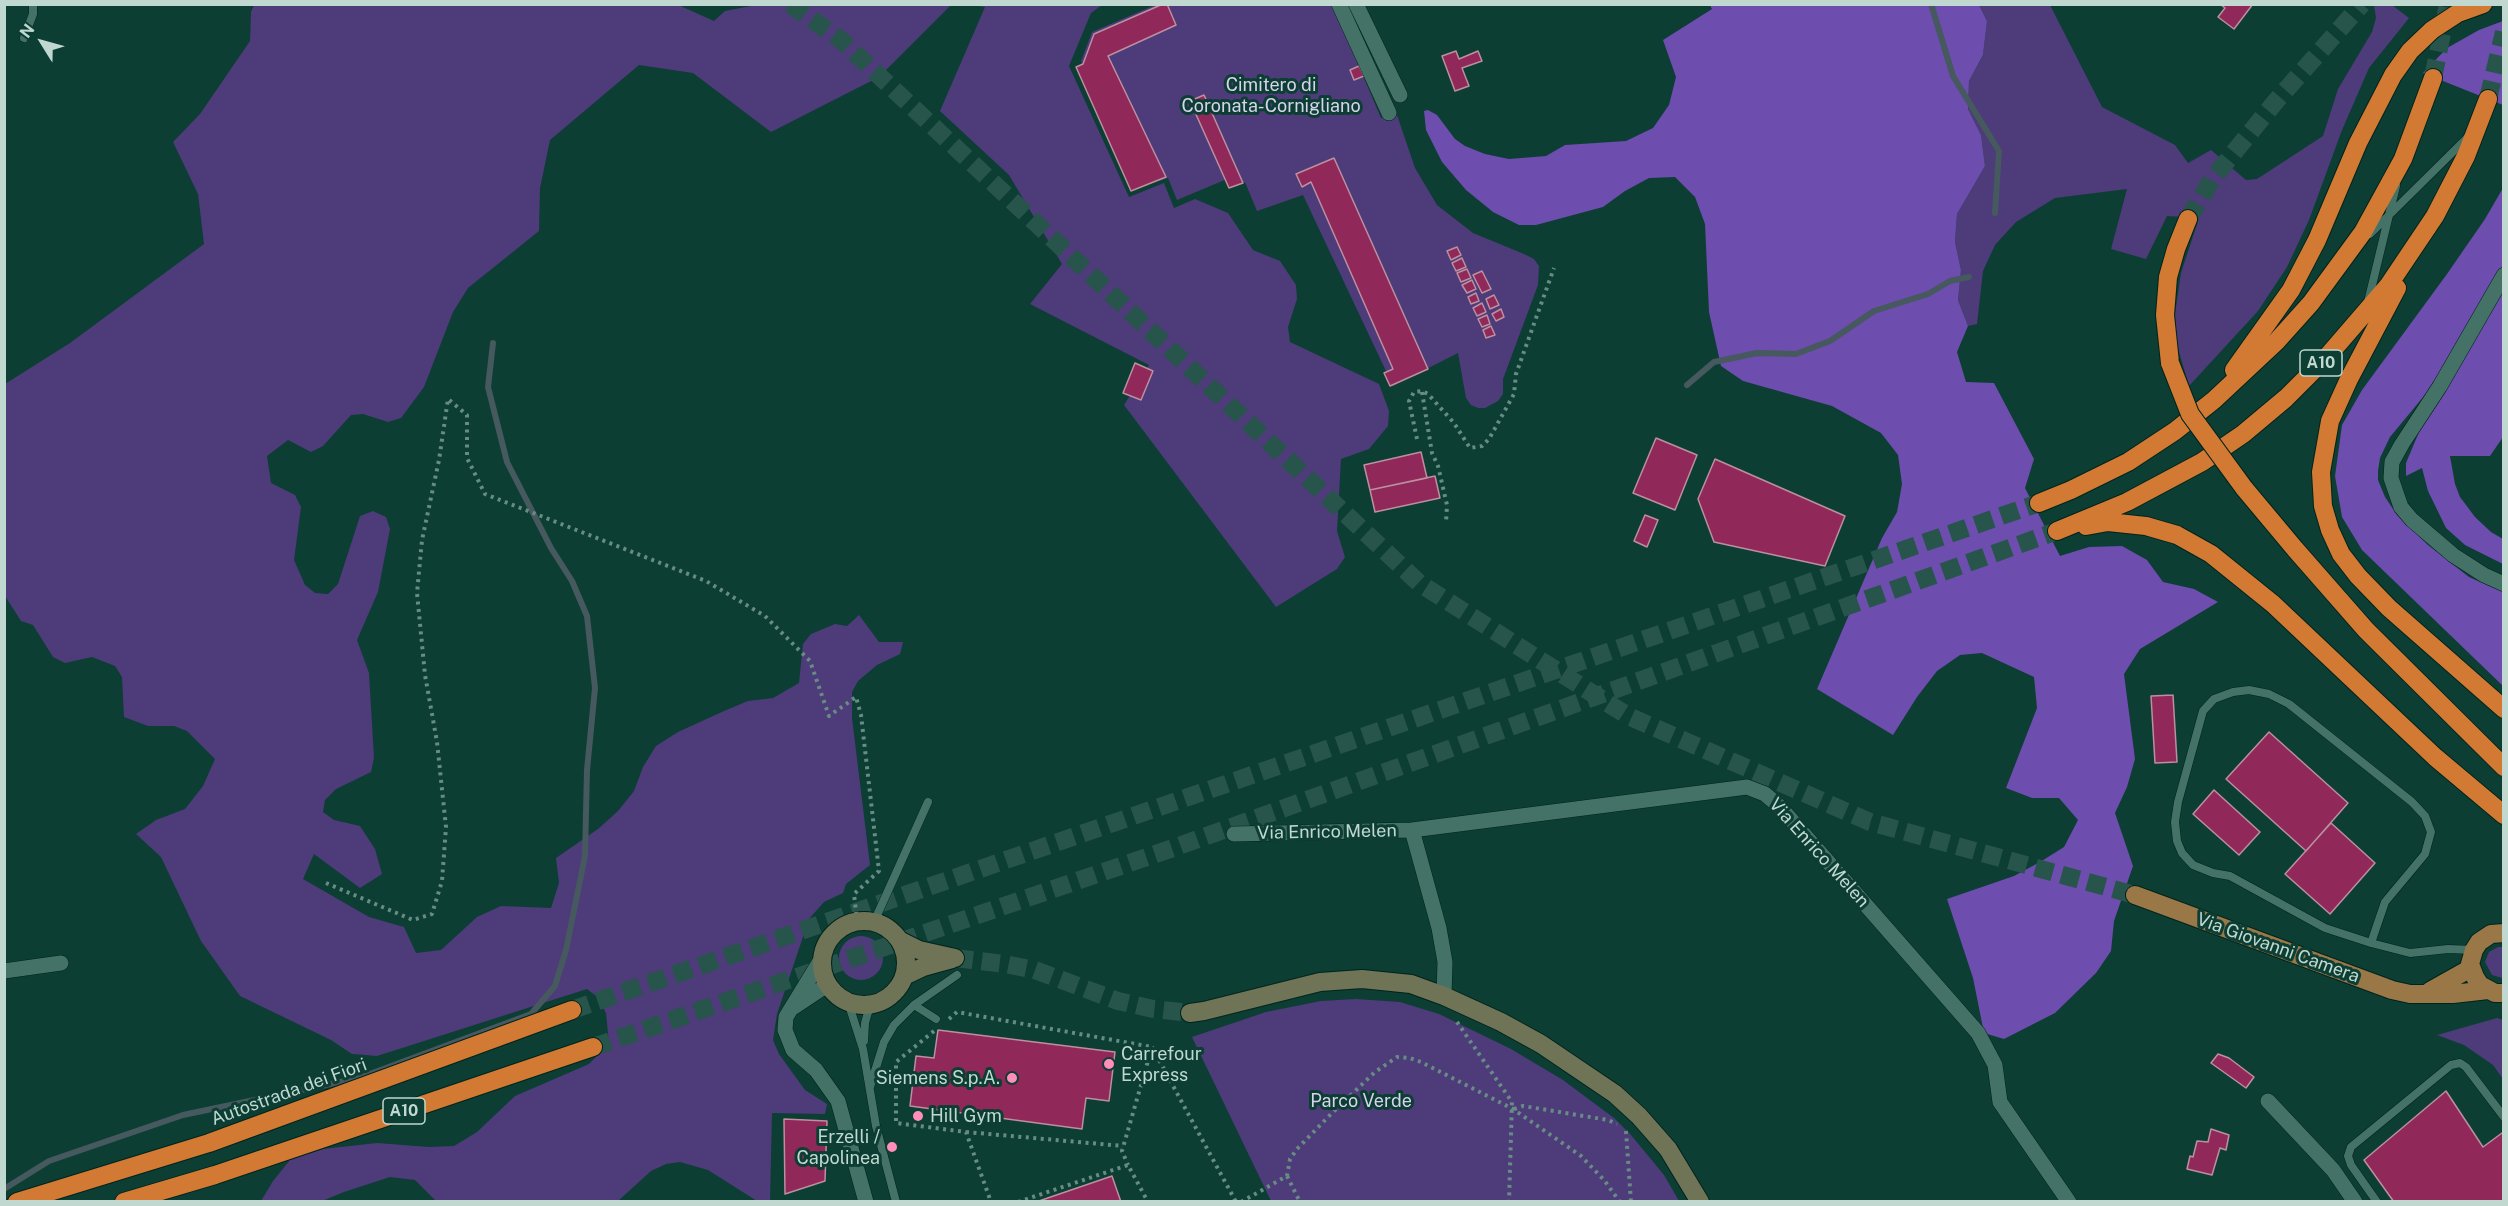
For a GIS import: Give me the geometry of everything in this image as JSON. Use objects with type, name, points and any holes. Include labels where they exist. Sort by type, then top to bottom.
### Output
[{"type":"highway","points":[[2214,400],[2291,290],[2317,240],[2369,122],[2399,67],[2410,51],[2432,30],[2458,13],[2483,4]]},
{"type":"highway","name":"A10","points":[[2039,503],[2128,462],[2175,431],[2214,400],[2276,342],[2340,266],[2362,232],[2403,159],[2433,78]]},
{"type":"highway","name":"A10","points":[[2488,99],[2478,128],[2452,186],[2435,216],[2388,286],[2365,315],[2286,398],[2243,434],[2202,462],[2127,502],[2057,531],[2108,522],[2146,526],[2177,536],[2211,555],[2273,604],[2435,758],[2504,815]]},
{"type":"highway","points":[[2435,216],[2349,379],[2330,421],[2321,472],[2323,506],[2330,530],[2341,554],[2358,576],[2389,608],[2504,709]]},
{"type":"highway","points":[[2188,219],[2168,277],[2165,315],[2170,363],[2190,414],[2244,488],[2366,630],[2504,767]]},
{"type":"highway","name":"Autostrada dei Fiori","points":[[17,1202],[209,1143],[572,1010]]},
{"type":"highway","name":"A10","points":[[124,1202],[215,1174],[593,1047]]},
{"type":"main road","name":"Via Giovanni Camera","points":[[2134,895],[2392,990],[2423,994],[2496,991]]},
{"type":"main road","points":[[2496,991],[2480,985],[2471,969],[2474,950],[2485,938],[2503,931]]},
{"type":"main road","points":[[2423,994],[2471,969]]},
{"type":"street","points":[[1339,4],[1389,113]]},
{"type":"street","points":[[1356,4],[1400,95]]},
{"type":"street","points":[[2504,275],[2440,386],[2402,444],[2392,462],[2391,478],[2401,507],[2425,532],[2461,560],[2484,575],[2504,584]]},
{"type":"street","name":"Via Enrico Melen","points":[[1234,834],[1412,830],[1747,787],[1765,794],[1780,807],[1977,1033],[1995,1065],[2000,1102],[2069,1202]]},
{"type":"street","points":[[1412,830],[1439,928],[1445,962],[1444,996]]},
{"type":"street","points":[[866,1202],[838,1101],[823,1078],[794,1050],[786,1036],[784,1024],[822,958],[828,941],[848,924],[866,922],[888,929],[899,940],[919,950],[955,958],[923,967],[903,976]]},
{"type":"street","points":[[822,958],[822,970],[827,985],[848,1002],[870,1005],[892,994],[903,976],[905,957],[899,940]]},
{"type":"street","points":[[4,971],[61,963]]},
{"type":"street","points":[[1190,1013],[1241,1002],[1281,990],[1331,981],[1382,980],[1411,984],[1444,996],[1501,1022],[1541,1044],[1597,1080],[1639,1116],[1668,1149],[1691,1183],[1700,1202]]},
{"type":"street","points":[[792,1008],[827,985]]},
{"type":"street","points":[[2268,1101],[2333,1170],[2355,1202]]},
{"type":"lane","points":[[24,38],[33,14],[33,4]]},
{"type":"lane","points":[[2340,266],[2390,213],[2478,128]]},
{"type":"lane","points":[[2365,315],[2403,159]]},
{"type":"lane","points":[[2371,943],[2385,902],[2425,854],[2431,832],[2425,816],[2412,802],[2289,704],[2269,694],[2249,690],[2233,692],[2214,699],[2203,711],[2178,802],[2175,822],[2177,841],[2182,853],[2193,866],[2212,873],[2230,876],[2325,928],[2371,943],[2410,953],[2448,949],[2474,950]]},
{"type":"lane","points":[[866,922],[928,802]]},
{"type":"lane","points":[[869,1092],[888,1033],[914,1005],[957,975]]},
{"type":"lane","points":[[848,1002],[863,1048],[869,1092],[896,1202]]},
{"type":"lane","points":[[863,1048],[865,1023],[870,1005]]},
{"type":"lane","points":[[914,1005],[938,1023]]},
{"type":"lane","points":[[2377,1202],[2351,1165],[2348,1156],[2351,1147],[2451,1065],[2460,1063],[2466,1067],[2504,1117]]},
{"type":"path","points":[[1417,440],[1409,400],[1414,392],[1422,391],[1428,394],[1454,423],[1470,448],[1482,446],[1489,439],[1514,394],[1516,374],[1554,268]]},
{"type":"path","points":[[1422,391],[1432,453],[1447,505],[1446,523]]},
{"type":"path","points":[[326,883],[413,920],[432,914],[442,881],[446,827],[437,742],[425,675],[417,593],[422,540],[440,460],[448,399],[467,415],[467,458],[485,494],[706,581],[765,616],[810,661],[829,716],[856,697],[861,715],[879,871],[854,894],[866,922]]},
{"type":"path","points":[[948,1019],[957,1012],[1152,1047]]},
{"type":"path","points":[[1454,1017],[1512,1102],[1509,1202]]},
{"type":"path","points":[[938,1023],[896,1062],[896,1123],[966,1132],[1123,1146]]},
{"type":"path","points":[[1152,1047],[1238,1202],[1287,1176]]},
{"type":"path","points":[[1148,1202],[1122,1151],[1152,1047]]},
{"type":"path","points":[[1300,1202],[1287,1176],[1290,1159],[1297,1149],[1366,1080],[1397,1057],[1421,1062],[1513,1109],[1581,1156],[1604,1180],[1620,1202]]},
{"type":"path","points":[[1513,1109],[1523,1106],[1608,1120],[1626,1131]]},
{"type":"path","points":[[1631,1202],[1626,1131],[1639,1116]]},
{"type":"path","points":[[966,1132],[992,1202]]},
{"type":"path","points":[[1018,1202],[1128,1165]]},
{"type":"green space","points":[[676,4],[714,21],[725,11],[756,5],[951,5],[879,77],[771,132],[693,73],[639,65],[550,140],[540,188],[539,231],[468,288],[453,312],[424,387],[401,418],[388,422],[363,414],[351,415],[323,446],[311,452],[288,440],[267,456],[271,483],[295,495],[301,507],[294,560],[305,585],[315,593],[328,594],[338,584],[360,516],[373,511],[386,517],[390,529],[378,592],[357,640],[369,673],[374,758],[371,772],[336,789],[325,800],[323,812],[334,820],[360,826],[375,849],[382,874],[360,888],[314,854],[303,879],[369,917],[404,927],[416,953],[441,950],[477,917],[501,906],[551,908],[559,883],[556,858],[598,829],[618,811],[634,791],[643,767],[656,746],[678,732],[724,711],[748,701],[773,698],[799,683],[803,644],[811,634],[835,624],[847,626],[859,615],[879,642],[903,642],[900,654],[877,665],[858,681],[852,692],[852,718],[870,865],[846,884],[843,893],[824,902],[809,919],[777,1014],[773,1040],[779,1054],[805,1090],[827,1104],[825,1114],[772,1113],[770,1201],[757,1201],[708,1170],[680,1162],[666,1164],[651,1171],[618,1201],[436,1201],[415,1180],[390,1177],[322,1201],[261,1201],[290,1160],[323,1149],[377,1143],[429,1147],[454,1146],[477,1132],[515,1096],[589,1064],[609,1044],[606,1013],[596,996],[587,989],[377,1056],[352,1054],[331,1040],[240,996],[201,941],[161,857],[136,834],[156,820],[185,809],[203,786],[215,759],[187,731],[174,726],[148,726],[124,717],[122,677],[115,666],[92,657],[65,663],[53,657],[33,625],[21,621],[5,596],[5,384],[70,343],[204,244],[198,194],[173,142],[200,114],[250,41],[251,12],[254,5]]},
{"type":"green space","points":[[971,5],[1102,5],[1091,13],[1069,66],[1129,197],[1164,183],[1174,208],[1195,199],[1228,213],[1253,250],[1280,261],[1296,285],[1297,299],[1288,327],[1290,342],[1379,384],[1389,411],[1388,426],[1369,449],[1341,459],[1337,531],[1345,557],[1337,569],[1276,607],[1124,405],[1149,365],[1030,304],[1062,264],[1009,175],[940,111],[985,7]]},
{"type":"green space","name":"Cimitero di Coronata-Cornigliano","points":[[1155,5],[1333,5],[1381,118],[1396,112],[1415,168],[1437,205],[1473,233],[1534,259],[1539,266],[1538,285],[1503,379],[1503,394],[1498,401],[1485,408],[1471,405],[1466,398],[1458,353],[1393,386],[1303,195],[1257,211],[1245,182],[1231,187],[1227,179],[1177,200],[1168,178],[1138,188],[1081,61],[1092,32]]},
{"type":"green space","points":[[1979,5],[2050,5],[2102,107],[2175,145],[2188,163],[2211,150],[2246,180],[2257,179],[2323,136],[2338,89],[2372,32],[2376,18],[2374,5],[2392,5],[2409,18],[2369,68],[2342,130],[2309,220],[2287,267],[2258,311],[2189,386],[2177,345],[2175,314],[2181,273],[2199,218],[2167,216],[2146,259],[2111,249],[2127,189],[2055,198],[2016,222],[1995,245],[1983,271],[1977,324],[1968,326],[1958,300],[1961,270],[1955,242],[1957,214],[1985,166],[1981,135],[1968,109],[1969,81],[1983,55],[1987,21]]},
{"type":"green space","points":[[861,936],[870,937],[877,942],[882,949],[882,967],[877,974],[870,979],[861,980],[852,979],[845,974],[840,967],[839,958],[840,949],[845,942],[852,937]]},
{"type":"green space","points":[[2503,947],[2502,978],[2492,975],[2485,962],[2489,952]]},
{"type":"green space","name":"Parco Verde","points":[[1356,999],[1400,1002],[1439,1014],[1511,1049],[1563,1080],[1614,1118],[1631,1135],[1664,1175],[1679,1201],[1271,1201],[1192,1037],[1266,1012],[1321,1001]]},
{"type":"green space","points":[[2497,1018],[2503,1020],[2503,1079],[2493,1065],[2464,1045],[2437,1035]]},
{"type":"shaded area","points":[[1710,5],[1979,5],[1987,21],[1983,55],[1969,81],[1968,109],[1981,135],[1985,166],[1957,214],[1955,242],[1961,270],[1958,300],[1968,326],[1957,352],[1966,382],[1994,383],[2034,459],[2025,488],[2060,556],[2089,547],[2122,546],[2147,560],[2163,582],[2194,589],[2218,602],[2140,649],[2124,674],[2135,759],[2127,787],[2115,813],[2133,866],[2114,921],[2111,951],[2096,973],[2055,1013],[2004,1039],[1984,1033],[1973,978],[1947,899],[2014,876],[2040,862],[2064,847],[2078,820],[2059,798],[2032,798],[2006,788],[2037,708],[2034,677],[1982,653],[1960,655],[1937,671],[1893,735],[1817,689],[1882,538],[1897,512],[1902,484],[1898,455],[1881,433],[1832,406],[1743,381],[1721,366],[1709,312],[1705,224],[1695,197],[1675,177],[1649,178],[1625,191],[1603,207],[1536,225],[1519,225],[1493,212],[1466,190],[1442,162],[1426,130],[1424,111],[1428,110],[1437,115],[1455,139],[1465,146],[1485,154],[1509,159],[1546,156],[1565,145],[1626,141],[1653,128],[1669,105],[1676,77],[1663,40],[1712,9]]},
{"type":"shaded area","points":[[2503,21],[2503,105],[2423,73],[2447,48],[2479,30]]},
{"type":"shaded area","points":[[2503,188],[2503,437],[2490,456],[2450,456],[2460,497],[2475,517],[2491,532],[2503,539],[2503,564],[2465,545],[2446,528],[2428,491],[2422,468],[2406,476],[2406,463],[2419,432],[2442,397],[2429,390],[2390,437],[2380,458],[2378,480],[2385,497],[2397,515],[2428,545],[2469,577],[2503,592],[2503,686],[2362,550],[2342,517],[2335,476],[2342,425],[2362,390],[2447,274],[2485,219]]},
{"type":"building","points":[[1167,4],[1176,25],[1108,56],[1166,177],[1131,191],[1076,67],[1083,64],[1094,34]]},
{"type":"building","points":[[2220,4],[2253,4],[2234,29],[2218,17],[2225,8]]},
{"type":"building","points":[[1456,51],[1459,59],[1478,51],[1482,61],[1462,68],[1469,86],[1455,91],[1442,56]]},
{"type":"building","points":[[1359,66],[1364,76],[1354,80],[1350,70]]},
{"type":"building","points":[[1204,95],[1243,183],[1229,188],[1190,101]]},
{"type":"building","points":[[1334,158],[1428,369],[1390,386],[1384,373],[1393,369],[1311,182],[1302,187],[1296,174]]},
{"type":"building","points":[[1457,247],[1461,255],[1451,260],[1447,251]]},
{"type":"building","points":[[1462,258],[1466,267],[1456,271],[1452,263]]},
{"type":"building","points":[[1467,269],[1471,278],[1461,282],[1457,273]]},
{"type":"building","points":[[1482,271],[1491,289],[1482,293],[1473,275]]},
{"type":"building","points":[[1472,280],[1476,289],[1467,293],[1462,285]]},
{"type":"building","points":[[1476,293],[1479,301],[1471,304],[1468,297]]},
{"type":"building","points":[[1494,295],[1499,305],[1490,309],[1486,299]]},
{"type":"building","points":[[1482,303],[1486,312],[1477,316],[1473,308]]},
{"type":"building","points":[[1501,309],[1504,317],[1496,321],[1492,314]]},
{"type":"building","points":[[1487,315],[1490,324],[1482,327],[1478,319]]},
{"type":"building","points":[[1491,326],[1495,335],[1486,338],[1483,330]]},
{"type":"building","points":[[1135,363],[1153,371],[1141,400],[1123,393]]},
{"type":"building","points":[[1656,438],[1697,455],[1675,510],[1633,493]]},
{"type":"building","points":[[1421,452],[1427,478],[1370,490],[1364,465]]},
{"type":"building","points":[[1715,459],[1845,516],[1825,566],[1714,542],[1698,499]]},
{"type":"building","points":[[1435,476],[1440,498],[1375,512],[1370,490]]},
{"type":"building","points":[[1645,515],[1658,520],[1647,547],[1634,541]]},
{"type":"building","points":[[2173,695],[2177,762],[2155,763],[2151,696]]},
{"type":"building","points":[[2269,732],[2348,803],[2306,851],[2226,779]]},
{"type":"building","points":[[2214,790],[2260,832],[2239,855],[2193,814]]},
{"type":"building","points":[[2331,823],[2375,863],[2330,914],[2285,874]]},
{"type":"building","name":"Siemens S.p.A.","points":[[938,1030],[1115,1052],[1109,1101],[1086,1098],[1082,1129],[910,1106],[916,1056],[934,1058]]},
{"type":"building","points":[[2218,1054],[2229,1058],[2254,1077],[2246,1088],[2211,1063]]},
{"type":"building","points":[[2446,1091],[2483,1147],[2502,1133],[2504,1135],[2504,1202],[2394,1202],[2364,1160]]},
{"type":"building","points":[[784,1119],[827,1121],[825,1181],[785,1194]]},
{"type":"building","points":[[2211,1129],[2229,1135],[2226,1150],[2220,1148],[2212,1175],[2187,1169],[2197,1141],[2208,1142]]},
{"type":"building","points":[[1112,1176],[1121,1202],[1036,1202]]},
{"type":"waterway","points":[[1931,4],[1953,76],[1999,151],[1995,213]]},
{"type":"waterway","points":[[1687,385],[1714,362],[1757,353],[1796,354],[1830,341],[1874,311],[1928,294],[1950,281],[1969,277]]},
{"type":"waterway","points":[[4,1189],[49,1161],[183,1115],[359,1078],[531,1014],[555,986],[566,950],[585,856],[587,770],[595,688],[587,616],[572,581],[551,548],[507,462],[488,387],[493,343]]},
{"type":"tunnel","points":[[790,4],[841,40],[1419,583],[1628,716],[1870,822],[2135,895]]},
{"type":"tunnel","points":[[2188,219],[2213,178],[2276,101],[2362,4]]},
{"type":"tunnel","points":[[2433,78],[2448,4]]},
{"type":"tunnel","points":[[2488,99],[2504,32]]},
{"type":"tunnel","points":[[572,1010],[2039,503]]},
{"type":"tunnel","points":[[593,1047],[1173,848],[2057,531]]},
{"type":"tunnel","points":[[955,958],[1035,970],[1118,1001],[1153,1009],[1190,1013]]},
{"type":"place","name":"Carrefour Express","points":[[1109,1064]]},
{"type":"place","name":"Siemens S.p.A.","points":[[1012,1078]]},
{"type":"place","name":"Hill Gym","points":[[918,1116]]},
{"type":"place","name":"Erzelli / Capolinea","points":[[892,1147]]}]
